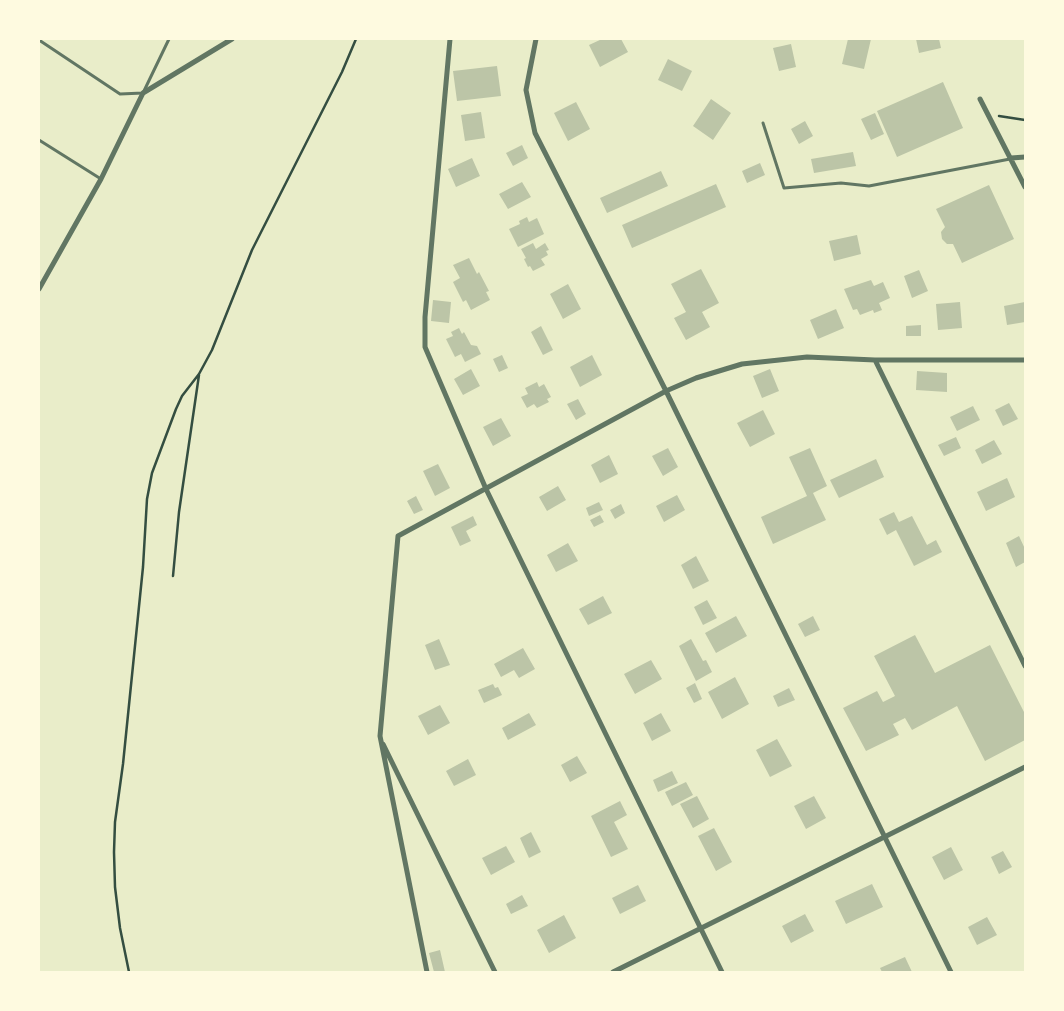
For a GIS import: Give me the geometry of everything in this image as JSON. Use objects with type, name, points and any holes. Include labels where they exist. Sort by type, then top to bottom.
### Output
[{"type":"street","points":[[39,289],[101,179],[143,93],[232,39]]},
{"type":"street","points":[[450,39],[425,317],[425,347],[486,489],[722,972]]},
{"type":"street","points":[[536,39],[526,90],[535,132],[666,391],[951,972]]},
{"type":"street","points":[[980,99],[1025,188]]},
{"type":"street","points":[[1011,158],[1025,158]]},
{"type":"street","points":[[427,972],[380,736],[398,536],[666,391],[696,378],[742,364],[807,357],[875,360],[1025,360]]},
{"type":"street","points":[[875,360],[1025,666]]},
{"type":"street","points":[[380,736],[495,972]]},
{"type":"street","points":[[613,972],[1025,767]]},
{"type":"lane","points":[[39,40],[120,94],[143,93],[169,39]]},
{"type":"lane","points":[[763,123],[784,188],[841,183],[869,186],[1011,158]]},
{"type":"lane","points":[[39,140],[101,179]]},
{"type":"path","points":[[129,972],[120,928],[115,887],[115,822],[123,764],[140,596],[147,499],[152,473],[172,417],[182,396],[199,374],[219,336],[252,250],[342,72],[356,39]]},
{"type":"path","points":[[988,114],[1025,120]]},
{"type":"path","points":[[173,576],[179,512],[199,374]]},
{"type":"building","points":[[602,39],[621,39],[628,52],[600,67],[589,45]]},
{"type":"building","points":[[848,39],[871,39],[864,69],[842,64]]},
{"type":"building","points":[[916,39],[939,39],[941,48],[919,53]]},
{"type":"building","points":[[791,44],[796,67],[779,71],[773,48]]},
{"type":"building","points":[[668,59],[692,71],[682,91],[658,80]]},
{"type":"building","points":[[497,66],[501,96],[457,101],[453,71]]},
{"type":"building","points":[[943,82],[963,128],[897,157],[877,111]]},
{"type":"building","points":[[711,99],[731,113],[713,140],[693,126]]},
{"type":"building","points":[[576,102],[590,129],[568,141],[554,113]]},
{"type":"building","points":[[481,112],[485,138],[465,141],[461,115]]},
{"type":"building","points":[[875,113],[884,134],[871,140],[861,119]]},
{"type":"building","points":[[805,121],[813,136],[799,144],[791,129]]},
{"type":"building","points":[[522,145],[528,158],[513,166],[506,153]]},
{"type":"building","points":[[853,152],[856,166],[814,173],[811,159]]},
{"type":"building","points":[[472,158],[480,176],[456,187],[448,169]]},
{"type":"building","points":[[760,163],[765,175],[747,183],[742,171]]},
{"type":"building","points":[[661,171],[668,186],[607,213],[600,198]]},
{"type":"building","points":[[522,182],[531,197],[508,209],[499,194]]},
{"type":"building","points":[[716,184],[726,207],[632,248],[622,225]]},
{"type":"building","points":[[989,185],[1014,239],[962,263],[953,244],[947,244],[942,239],[941,232],[945,227],[936,209]]},
{"type":"building","points":[[527,217],[529,222],[537,218],[544,234],[518,247],[509,229],[520,224],[519,221]]},
{"type":"building","points":[[857,235],[861,254],[834,261],[829,241]]},
{"type":"building","points":[[533,243],[536,249],[545,243],[549,250],[546,251],[548,255],[541,259],[545,265],[533,271],[530,266],[528,267],[521,249]]},
{"type":"building","points":[[469,258],[489,291],[486,292],[490,300],[471,310],[466,300],[463,302],[453,282],[460,278],[453,265]]},
{"type":"building","points":[[701,269],[719,303],[702,312],[710,327],[686,340],[674,318],[686,312],[671,284]]},
{"type":"building","points":[[919,270],[928,291],[912,298],[904,276]]},
{"type":"building","points":[[871,280],[874,286],[883,282],[890,298],[879,303],[882,310],[874,313],[873,310],[860,315],[857,309],[853,310],[844,289]]},
{"type":"building","points":[[568,284],[581,309],[563,319],[550,294]]},
{"type":"building","points":[[433,300],[451,302],[449,323],[431,321]]},
{"type":"building","points":[[960,302],[962,328],[938,330],[936,304]]},
{"type":"building","points":[[1025,302],[1025,322],[1007,325],[1004,306]]},
{"type":"building","points":[[836,309],[844,328],[818,339],[810,320]]},
{"type":"building","points":[[921,325],[921,336],[906,336],[906,326]]},
{"type":"building","points":[[541,326],[553,350],[543,355],[531,332]]},
{"type":"building","points":[[459,328],[462,334],[464,332],[471,345],[477,346],[481,354],[465,362],[461,354],[455,357],[446,339],[453,336],[451,332]]},
{"type":"building","points":[[502,355],[508,368],[499,372],[493,359]]},
{"type":"building","points":[[592,355],[602,375],[580,387],[570,367]]},
{"type":"building","points":[[471,369],[480,386],[463,395],[454,379]]},
{"type":"building","points":[[770,369],[779,391],[762,398],[753,376]]},
{"type":"building","points":[[917,371],[947,373],[947,392],[916,390]]},
{"type":"building","points":[[537,382],[539,387],[544,384],[551,397],[547,399],[549,402],[537,408],[534,404],[527,408],[521,397],[528,394],[525,388]]},
{"type":"building","points":[[578,399],[586,414],[576,420],[567,404]]},
{"type":"building","points":[[1009,403],[1018,419],[1003,426],[995,410]]},
{"type":"building","points":[[973,406],[980,420],[957,431],[950,417]]},
{"type":"building","points":[[763,410],[775,434],[750,447],[737,423]]},
{"type":"building","points":[[501,418],[511,436],[493,446],[483,427]]},
{"type":"building","points":[[956,437],[961,448],[944,456],[938,445]]},
{"type":"building","points":[[994,440],[1002,454],[982,464],[975,450]]},
{"type":"building","points":[[668,448],[678,467],[663,476],[652,456]]},
{"type":"building","points":[[810,448],[827,486],[813,493],[826,520],[773,544],[761,517],[807,496],[789,457]]},
{"type":"building","points":[[609,455],[618,474],[600,483],[591,465]]},
{"type":"building","points":[[876,459],[884,477],[839,498],[830,480]]},
{"type":"building","points":[[438,464],[450,488],[435,496],[423,471]]},
{"type":"building","points":[[1007,478],[1015,497],[986,511],[977,492]]},
{"type":"building","points":[[558,486],[566,500],[547,511],[539,497]]},
{"type":"building","points":[[677,495],[685,510],[664,522],[656,506]]},
{"type":"building","points":[[416,496],[423,510],[414,514],[407,501]]},
{"type":"building","points":[[599,502],[603,510],[589,516],[586,508]]},
{"type":"building","points":[[621,504],[625,513],[615,519],[610,510]]},
{"type":"building","points":[[894,512],[899,522],[912,516],[927,545],[936,540],[942,552],[914,566],[896,530],[887,535],[879,519]]},
{"type":"building","points":[[600,515],[604,522],[594,527],[590,520]]},
{"type":"building","points":[[473,516],[477,525],[466,531],[471,541],[460,546],[451,527]]},
{"type":"building","points":[[1019,536],[1025,549],[1025,562],[1016,567],[1006,543]]},
{"type":"building","points":[[568,543],[578,561],[556,572],[547,555]]},
{"type":"building","points":[[696,556],[709,581],[693,589],[681,565]]},
{"type":"building","points":[[603,596],[612,613],[588,625],[579,609]]},
{"type":"building","points":[[707,600],[717,618],[703,625],[694,607]]},
{"type":"building","points":[[736,616],[747,636],[716,653],[705,633]]},
{"type":"building","points":[[813,616],[820,630],[805,637],[798,624]]},
{"type":"building","points":[[915,635],[935,673],[990,645],[1025,714],[1025,740],[985,761],[957,706],[912,730],[905,718],[893,724],[899,735],[866,751],[843,708],[877,691],[883,702],[895,696],[874,656]]},
{"type":"building","points":[[439,639],[450,665],[435,670],[425,645]]},
{"type":"building","points":[[691,639],[703,661],[706,660],[712,672],[696,681],[679,646]]},
{"type":"building","points":[[523,648],[535,669],[519,678],[514,670],[501,677],[494,664]]},
{"type":"building","points":[[651,660],[662,679],[635,694],[624,674]]},
{"type":"building","points":[[735,677],[749,704],[722,719],[708,692]]},
{"type":"building","points":[[695,683],[702,699],[694,703],[686,688]]},
{"type":"building","points":[[493,684],[495,688],[498,687],[502,695],[484,703],[478,690]]},
{"type":"building","points":[[789,688],[795,700],[778,707],[773,696]]},
{"type":"building","points":[[440,705],[450,723],[428,735],[418,716]]},
{"type":"building","points":[[529,713],[536,725],[508,740],[502,728]]},
{"type":"building","points":[[661,713],[671,731],[652,741],[643,723]]},
{"type":"building","points":[[777,739],[792,766],[770,777],[756,750]]},
{"type":"building","points":[[577,756],[587,773],[570,782],[561,765]]},
{"type":"building","points":[[468,759],[476,775],[454,786],[446,771]]},
{"type":"building","points":[[672,771],[678,783],[658,792],[653,780]]},
{"type":"building","points":[[686,782],[693,795],[672,806],[665,792]]},
{"type":"building","points":[[697,796],[709,819],[693,828],[680,804]]},
{"type":"building","points":[[814,796],[826,818],[806,829],[794,806]]},
{"type":"building","points":[[620,801],[627,815],[614,822],[628,849],[611,857],[591,816]]},
{"type":"building","points":[[714,828],[732,862],[716,871],[698,836]]},
{"type":"building","points":[[531,832],[541,852],[529,858],[520,838]]},
{"type":"building","points":[[506,846],[515,862],[491,875],[482,858]]},
{"type":"building","points":[[951,847],[963,870],[944,880],[932,857]]},
{"type":"building","points":[[1003,851],[1012,867],[999,874],[991,857]]},
{"type":"building","points":[[872,884],[883,907],[846,924],[835,901]]},
{"type":"building","points":[[638,885],[646,901],[620,914],[612,898]]},
{"type":"building","points":[[522,895],[528,906],[511,914],[506,904]]},
{"type":"building","points":[[805,914],[814,931],[791,943],[782,926]]},
{"type":"building","points":[[564,915],[576,938],[549,953],[537,930]]},
{"type":"building","points":[[987,917],[997,935],[977,945],[968,927]]},
{"type":"building","points":[[440,950],[445,972],[434,972],[429,953]]},
{"type":"building","points":[[905,957],[912,972],[882,972],[880,968]]}]
